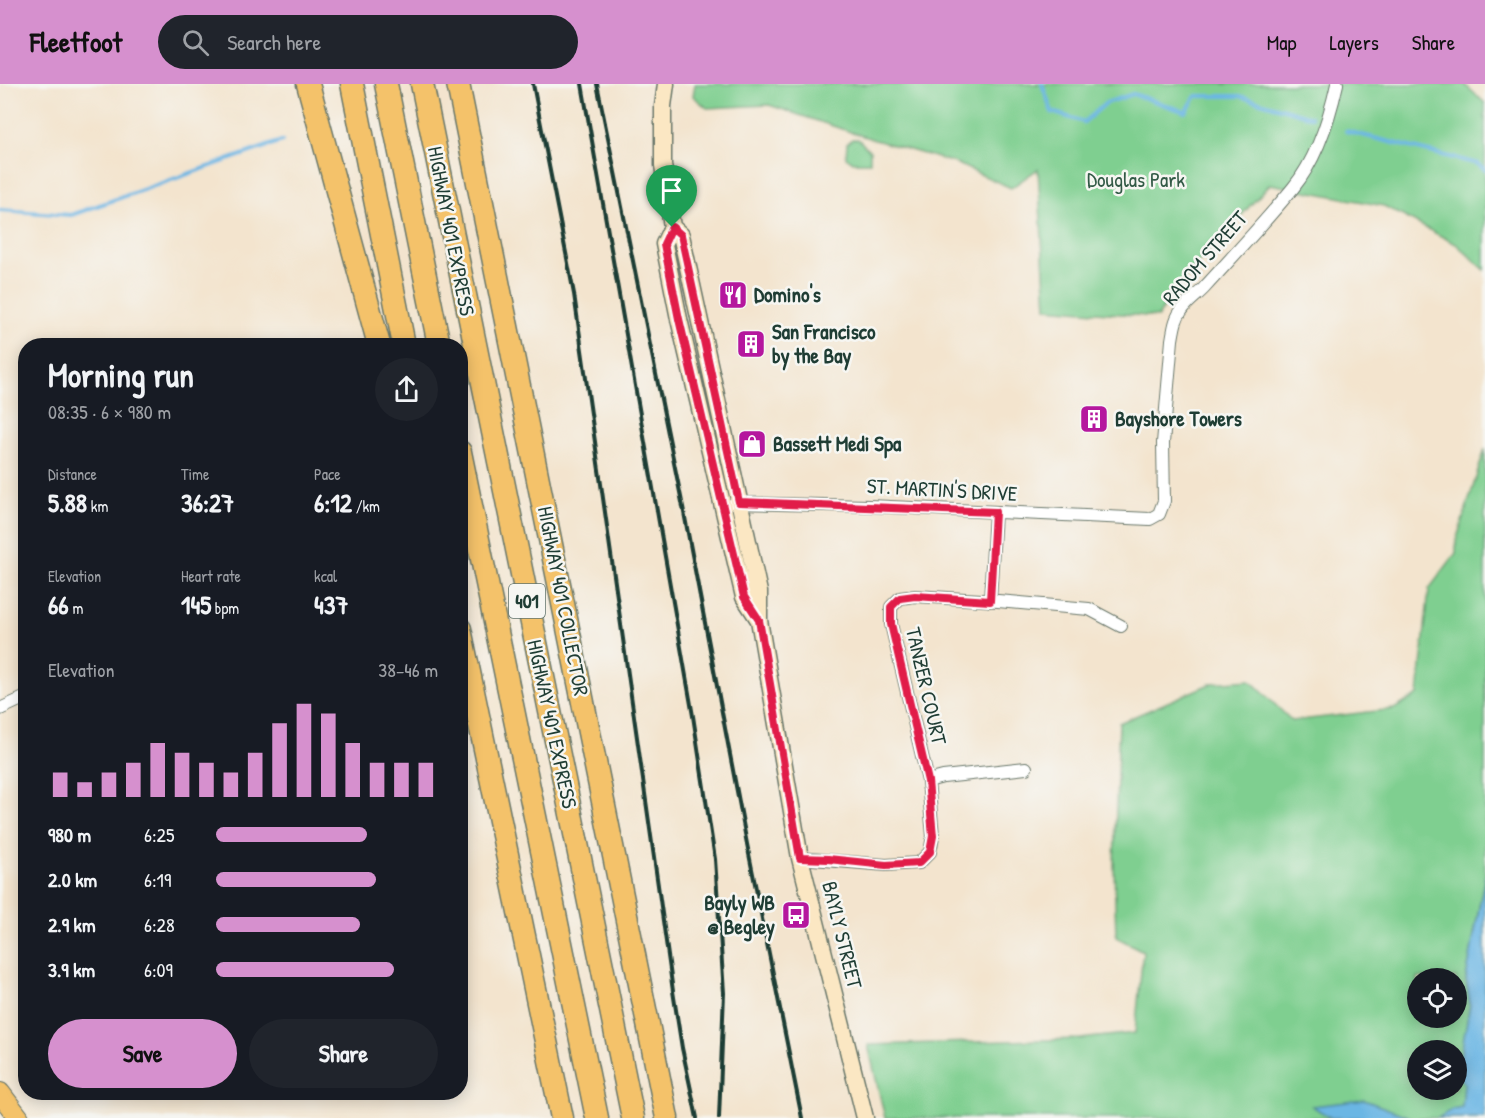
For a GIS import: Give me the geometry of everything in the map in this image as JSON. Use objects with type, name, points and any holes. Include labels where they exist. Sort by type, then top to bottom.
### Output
[{"type":"highway","points":[[308,84],[377,338]]},
{"type":"highway","points":[[352,84],[403,338]]},
{"type":"highway","name":"HIGHWAY 401 EXPRESS","points":[[386,84],[438,338]]},
{"type":"highway","name":"HIGHWAY 401 EXPRESS","points":[[422,84],[633,1118]]},
{"type":"highway","name":"HIGHWAY 401 COLLECTOR","points":[[458,84],[667,1118]]},
{"type":"highway","name":"HIGHWAY 401 EXPRESS","points":[[468,491],[597,1118]]},
{"type":"highway","points":[[468,667],[562,1118]]},
{"type":"main road","name":"BAYLY STREET","points":[[666,84],[663,106],[663,165],[672,227],[681,235],[731,503],[759,592],[759,620],[800,858],[865,1118]]},
{"type":"main road","points":[[0,1093],[18,1118]]},
{"type":"street","name":"RADOM STREET","points":[[1159,514],[1164,501],[1163,443],[1175,323],[1181,311],[1204,289],[1300,177],[1321,140],[1337,84]]},
{"type":"street","name":"ST. MARTIN'S DRIVE","points":[[731,503],[1150,519],[1159,514]]},
{"type":"street","points":[[990,601],[995,512]]},
{"type":"street","name":"TANZER COURT","points":[[800,858],[886,865],[919,863],[930,852],[933,836],[928,781],[891,624],[891,607],[900,598],[915,596],[1089,609],[1121,626]]},
{"type":"street","points":[[0,709],[18,701]]},
{"type":"street","points":[[928,781],[943,777],[1026,768]]},
{"type":"green space","name":"Douglas Park","points":[[695,84],[1464,84],[1485,103],[1485,270],[1456,244],[1384,206],[1270,184],[1174,289],[1158,317],[1046,308],[1038,169],[1011,188],[955,163],[875,140],[769,105],[707,108],[693,96]]},
{"type":"green space","points":[[852,139],[858,139],[870,151],[870,162],[853,162],[846,157],[847,143]]},
{"type":"green space","points":[[1485,449],[1485,875],[1467,974],[1467,968],[1407,968],[1407,1028],[1466,1028],[1485,1118],[885,1118],[868,1045],[1080,1039],[1135,1033],[1143,951],[1116,937],[1114,865],[1119,723],[1212,683],[1250,680],[1292,721],[1394,709],[1418,695],[1429,589],[1456,553],[1456,541]]},
{"type":"green space","points":[[1467,985],[1470,1004],[1467,1023]]},
{"type":"water","points":[[1485,875],[1485,1118],[1438,1118],[1452,1109],[1462,1107],[1463,1100],[1467,1100],[1467,1040],[1463,1040],[1470,1004],[1467,974]]},
{"type":"water","points":[[1364,1100],[1412,1118],[1331,1118],[1312,1106]]},
{"type":"waterway","points":[[1042,84],[1052,112],[1084,122],[1106,103],[1133,94],[1186,112],[1196,96],[1240,96],[1311,117]]},
{"type":"waterway","points":[[1346,131],[1478,164],[1485,170]]},
{"type":"waterway","points":[[0,210],[71,215],[282,141]]},
{"type":"railway","points":[[533,84],[574,294],[673,991],[697,1118]]},
{"type":"railway","points":[[582,84],[693,716],[715,859],[724,993],[719,1118]]},
{"type":"railway","points":[[597,84],[683,507],[802,1118]]},
{"type":"place","name":"Domino's","points":[[733,295]]},
{"type":"place","name":"San Francisco by the Bay","points":[[751,344]]},
{"type":"place","name":"Bayshore Towers","points":[[1094,419]]},
{"type":"place","name":"Bassett Medi Spa","points":[[752,444]]},
{"type":"place","name":"Bayly WB @ Begley","points":[[796,915]]},
{"type":"route","points":[[672,227],[681,235],[739,502],[995,512],[990,601],[915,596],[900,598],[891,607],[891,624],[928,781],[933,836],[930,852],[919,863],[886,865],[800,858],[759,620],[744,597],[679,319],[664,244],[672,227]]}]
